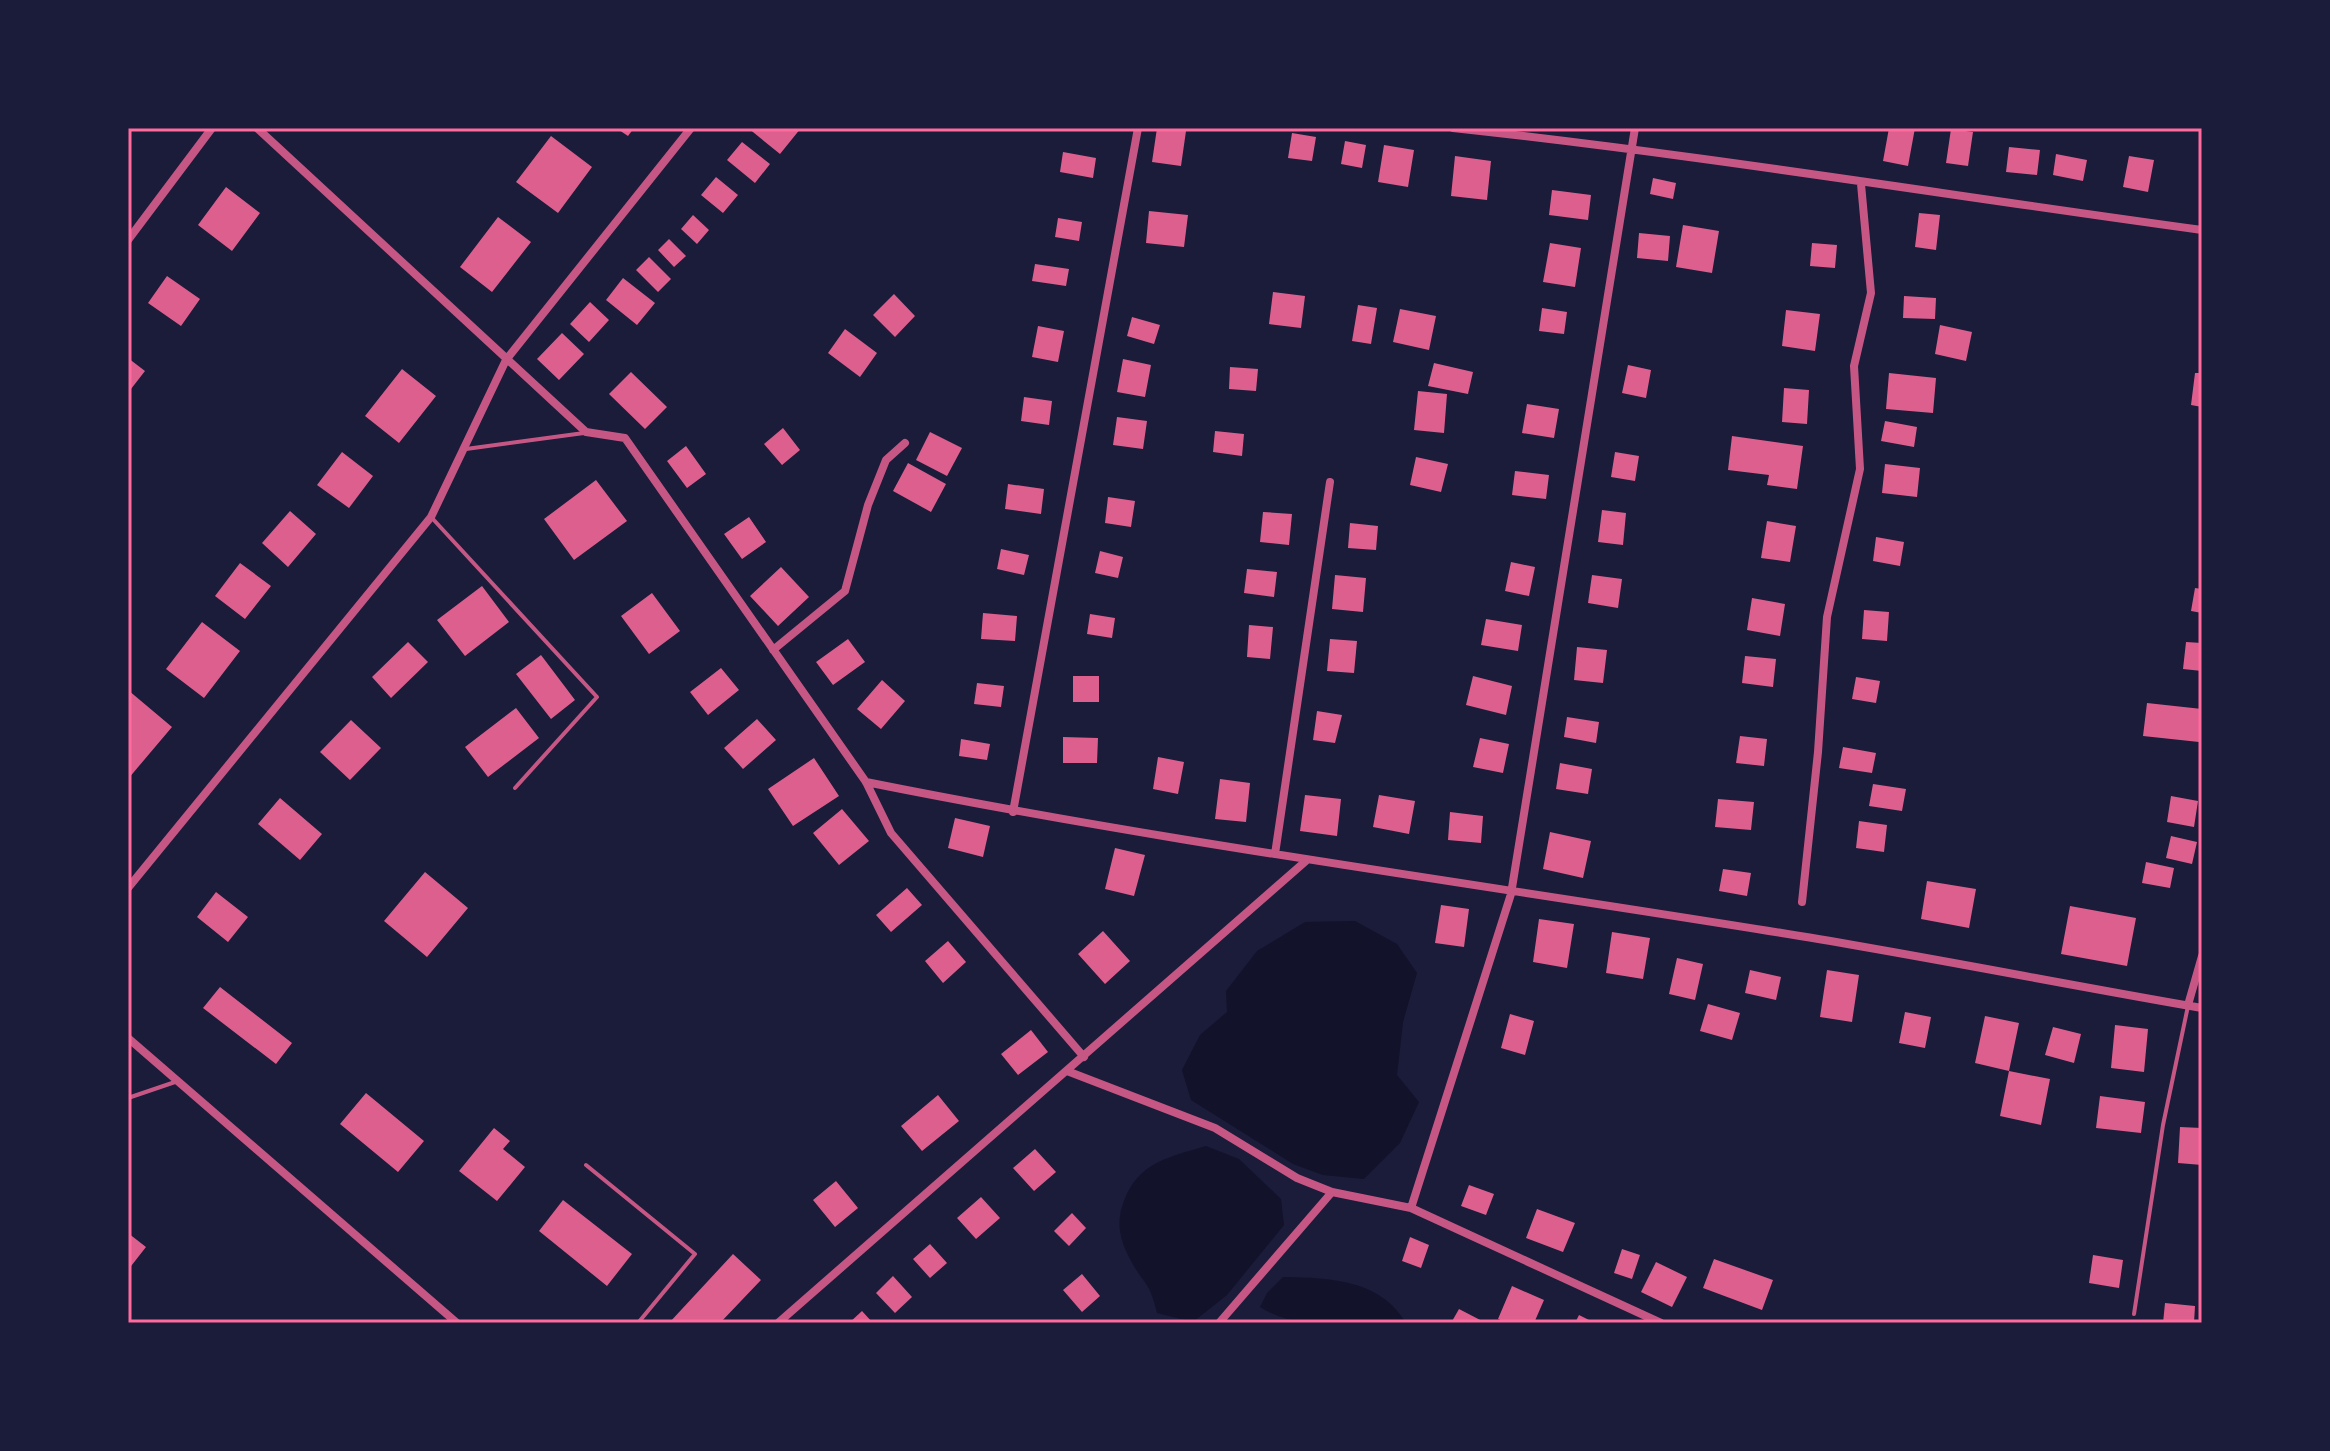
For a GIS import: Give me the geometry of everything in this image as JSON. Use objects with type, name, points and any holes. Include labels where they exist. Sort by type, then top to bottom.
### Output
[{"type":"street","points":[[128,240],[212,128]]},
{"type":"street","points":[[257,128],[586,432],[625,438],[866,782],[891,833],[1084,1057]]},
{"type":"street","points":[[128,888],[431,517],[506,360],[691,128]]},
{"type":"street","points":[[1013,812],[1138,128]]},
{"type":"street","points":[[1453,128],[1633,148],[1861,184],[2202,230]]},
{"type":"street","points":[[1411,1208],[1511,894],[1635,128]]},
{"type":"street","points":[[1802,902],[1818,752],[1827,617],[1860,469],[1854,366],[1871,293],[1861,184]]},
{"type":"street","points":[[773,650],[845,591],[872,494],[886,460],[905,443]]},
{"type":"street","points":[[1275,854],[1330,482]]},
{"type":"street","points":[[866,782],[1013,812],[1511,894],[1799,936],[2202,1008]]},
{"type":"street","points":[[778,1323],[1307,860]]},
{"type":"street","points":[[2188,1005],[2202,956]]},
{"type":"street","points":[[128,1038],[457,1323]]},
{"type":"street","points":[[1067,1071],[1215,1128],[1297,1178],[1332,1192],[1411,1208],[1661,1323]]},
{"type":"street","points":[[1219,1323],[1332,1192]]},
{"type":"lane","points":[[463,450],[586,432]]},
{"type":"lane","points":[[431,517],[597,697],[515,788]]},
{"type":"lane","points":[[2134,1314],[2163,1125],[2188,1005]]},
{"type":"lane","points":[[128,1098],[178,1081]]},
{"type":"lane","points":[[586,1165],[695,1254],[638,1323]]},
{"type":"shaded area","points":[[1355,921],[1397,944],[1417,973],[1403,1022],[1397,1075],[1419,1102],[1400,1143],[1364,1179],[1323,1175],[1293,1164],[1191,1100],[1182,1070],[1200,1035],[1227,1012],[1226,991],[1257,951],[1305,922]]},
{"type":"shaded area","points":[[1206,1146],[1239,1159],[1281,1199],[1284,1225],[1227,1295],[1193,1322],[1157,1313],[1149,1288],[1126,1252],[1119,1223],[1130,1188],[1147,1169],[1168,1158]]},
{"type":"shaded area","points":[[1283,1277],[1335,1280],[1368,1289],[1395,1308],[1406,1323],[1331,1325],[1276,1315],[1260,1307],[1267,1293]]},
{"type":"building","points":[[616,128],[634,128],[628,136]]},
{"type":"building","points":[[748,128],[801,128],[780,154]]},
{"type":"building","points":[[1157,128],[1186,131],[1181,166],[1152,162]]},
{"type":"building","points":[[1889,128],[1915,128],[1908,166],[1883,161]]},
{"type":"building","points":[[1951,129],[1973,132],[1968,166],[1946,163]]},
{"type":"building","points":[[1292,133],[1316,137],[1312,161],[1288,158]]},
{"type":"building","points":[[551,136],[592,167],[558,213],[516,182]]},
{"type":"building","points":[[1345,141],[1366,145],[1362,168],[1341,164]]},
{"type":"building","points":[[742,142],[770,164],[755,183],[727,160]]},
{"type":"building","points":[[1384,145],[1414,150],[1408,187],[1378,182]]},
{"type":"building","points":[[2009,147],[2040,150],[2037,175],[2006,172]]},
{"type":"building","points":[[1063,152],[1096,158],[1093,178],[1060,172]]},
{"type":"building","points":[[2056,154],[2087,160],[2083,181],[2053,175]]},
{"type":"building","points":[[1455,156],[1491,161],[1487,200],[1451,196]]},
{"type":"building","points":[[2129,156],[2154,160],[2148,192],[2123,187]]},
{"type":"building","points":[[716,177],[738,195],[723,213],[701,195]]},
{"type":"building","points":[[1653,178],[1676,183],[1673,199],[1650,194]]},
{"type":"building","points":[[226,187],[260,213],[232,251],[198,225]]},
{"type":"building","points":[[1552,190],[1591,195],[1588,220],[1549,215]]},
{"type":"building","points":[[1149,211],[1188,215],[1184,247],[1146,243]]},
{"type":"building","points":[[1919,213],[1940,215],[1936,250],[1915,247]]},
{"type":"building","points":[[693,215],[709,230],[697,244],[681,229]]},
{"type":"building","points":[[498,217],[531,242],[492,292],[460,267]]},
{"type":"building","points":[[1058,218],[1082,222],[1079,241],[1055,237]]},
{"type":"building","points":[[1683,225],[1719,231],[1712,273],[1676,267]]},
{"type":"building","points":[[1639,233],[1670,236],[1668,261],[1637,258]]},
{"type":"building","points":[[669,239],[686,256],[674,267],[658,250]]},
{"type":"building","points":[[1550,243],[1581,248],[1575,287],[1543,282]]},
{"type":"building","points":[[1812,243],[1837,245],[1835,268],[1810,266]]},
{"type":"building","points":[[649,257],[671,279],[658,292],[636,270]]},
{"type":"building","points":[[1035,264],[1069,269],[1066,286],[1032,281]]},
{"type":"building","points":[[167,276],[200,299],[181,326],[148,303]]},
{"type":"building","points":[[623,278],[655,303],[637,325],[606,300]]},
{"type":"building","points":[[1273,292],[1305,296],[1301,328],[1269,324]]},
{"type":"building","points":[[894,294],[915,316],[895,337],[873,315]]},
{"type":"building","points":[[1904,296],[1936,298],[1935,319],[1903,318]]},
{"type":"building","points":[[590,302],[609,320],[589,342],[570,324]]},
{"type":"building","points":[[1358,305],[1377,308],[1371,344],[1352,341]]},
{"type":"building","points":[[1542,308],[1567,312],[1564,334],[1539,331]]},
{"type":"building","points":[[1400,309],[1436,316],[1429,350],[1393,342]]},
{"type":"building","points":[[1786,310],[1820,314],[1815,351],[1782,346]]},
{"type":"building","points":[[1132,317],[1160,325],[1154,344],[1127,336]]},
{"type":"building","points":[[1940,325],[1972,332],[1966,361],[1935,354]]},
{"type":"building","points":[[1038,326],[1064,331],[1058,362],[1032,357]]},
{"type":"building","points":[[845,329],[877,353],[860,377],[828,353]]},
{"type":"building","points":[[562,333],[584,354],[559,380],[537,359]]},
{"type":"building","points":[[128,358],[145,371],[131,389],[128,387]]},
{"type":"building","points":[[1123,359],[1151,365],[1145,397],[1117,392]]},
{"type":"building","points":[[1434,363],[1473,372],[1468,394],[1428,386]]},
{"type":"building","points":[[1628,365],[1651,370],[1646,398],[1622,393]]},
{"type":"building","points":[[1230,367],[1258,369],[1256,391],[1229,389]]},
{"type":"building","points":[[402,369],[436,396],[399,443],[365,416]]},
{"type":"building","points":[[631,372],[667,407],[645,429],[609,394]]},
{"type":"building","points":[[1889,373],[1936,378],[1933,413],[1886,409]]},
{"type":"building","points":[[2195,373],[2202,373],[2202,407],[2191,405]]},
{"type":"building","points":[[1784,388],[1809,390],[1807,424],[1782,422]]},
{"type":"building","points":[[1418,391],[1447,394],[1444,433],[1414,430]]},
{"type":"building","points":[[1024,397],[1052,401],[1049,425],[1021,421]]},
{"type":"building","points":[[1527,404],[1559,409],[1554,438],[1522,433]]},
{"type":"building","points":[[1117,417],[1147,421],[1143,449],[1113,445]]},
{"type":"building","points":[[1885,421],[1917,427],[1914,447],[1881,441]]},
{"type":"building","points":[[783,428],[800,450],[782,465],[764,444]]},
{"type":"building","points":[[1215,431],[1244,434],[1242,456],[1213,452]]},
{"type":"building","points":[[930,432],[962,448],[947,476],[916,460]]},
{"type":"building","points":[[1732,436],[1803,446],[1797,489],[1767,485],[1769,475],[1728,470]]},
{"type":"building","points":[[686,446],[706,474],[687,488],[667,461]]},
{"type":"building","points":[[342,452],[373,476],[349,508],[317,485]]},
{"type":"building","points":[[1615,452],[1639,456],[1635,481],[1611,477]]},
{"type":"building","points":[[1416,457],[1448,464],[1441,492],[1410,485]]},
{"type":"building","points":[[908,463],[946,484],[931,512],[893,491]]},
{"type":"building","points":[[1885,464],[1920,468],[1917,497],[1882,493]]},
{"type":"building","points":[[1515,471],[1549,475],[1546,499],[1512,495]]},
{"type":"building","points":[[596,480],[627,521],[574,560],[544,519]]},
{"type":"building","points":[[1008,484],[1044,489],[1041,514],[1005,509]]},
{"type":"building","points":[[1108,497],[1135,501],[1131,527],[1105,523]]},
{"type":"building","points":[[1602,510],[1626,513],[1623,545],[1598,542]]},
{"type":"building","points":[[290,511],[316,534],[288,567],[262,543]]},
{"type":"building","points":[[1263,512],[1292,514],[1289,545],[1260,542]]},
{"type":"building","points":[[749,517],[766,542],[742,559],[724,534]]},
{"type":"building","points":[[1767,521],[1796,526],[1790,562],[1761,558]]},
{"type":"building","points":[[1350,523],[1378,526],[1376,550],[1348,548]]},
{"type":"building","points":[[1876,537],[1904,542],[1900,566],[1873,561]]},
{"type":"building","points":[[1001,549],[1029,555],[1024,575],[997,569]]},
{"type":"building","points":[[1100,551],[1123,557],[1118,578],[1095,573]]},
{"type":"building","points":[[1511,562],[1535,567],[1529,596],[1505,591]]},
{"type":"building","points":[[240,563],[271,586],[245,619],[215,596]]},
{"type":"building","points":[[781,567],[809,597],[778,626],[750,596]]},
{"type":"building","points":[[1247,569],[1277,572],[1274,597],[1244,593]]},
{"type":"building","points":[[1335,575],[1366,578],[1363,612],[1332,609]]},
{"type":"building","points":[[1592,575],[1622,579],[1618,608],[1588,603]]},
{"type":"building","points":[[482,586],[509,622],[465,656],[437,620]]},
{"type":"building","points":[[2195,588],[2202,589],[2202,613],[2191,611]]},
{"type":"building","points":[[652,593],[680,631],[649,654],[621,616]]},
{"type":"building","points":[[1752,598],[1785,604],[1780,636],[1747,630]]},
{"type":"building","points":[[1864,610],[1889,612],[1887,641],[1862,639]]},
{"type":"building","points":[[983,613],[1017,616],[1015,641],[981,639]]},
{"type":"building","points":[[1090,614],[1115,618],[1112,638],[1087,634]]},
{"type":"building","points":[[1486,619],[1522,625],[1518,651],[1481,645]]},
{"type":"building","points":[[202,622],[240,651],[204,698],[166,669]]},
{"type":"building","points":[[1249,625],[1273,627],[1270,659],[1247,657]]},
{"type":"building","points":[[848,639],[865,662],[833,685],[816,662]]},
{"type":"building","points":[[1330,639],[1357,641],[1354,673],[1327,671]]},
{"type":"building","points":[[408,642],[428,662],[391,698],[372,677]]},
{"type":"building","points":[[2186,642],[2202,643],[2202,671],[2183,669]]},
{"type":"building","points":[[1577,647],[1607,650],[1603,683],[1574,680]]},
{"type":"building","points":[[541,655],[575,700],[551,719],[516,674]]},
{"type":"building","points":[[1745,656],[1776,659],[1773,687],[1742,683]]},
{"type":"building","points":[[721,668],[739,690],[708,715],[690,692]]},
{"type":"building","points":[[1073,676],[1099,676],[1099,702],[1073,702]]},
{"type":"building","points":[[1473,676],[1512,686],[1506,715],[1466,705]]},
{"type":"building","points":[[1856,677],[1880,681],[1876,703],[1852,699]]},
{"type":"building","points":[[882,680],[905,701],[881,729],[857,709]]},
{"type":"building","points":[[977,683],[1004,686],[1001,707],[974,704]]},
{"type":"building","points":[[128,690],[172,727],[128,779]]},
{"type":"building","points":[[2147,703],[2202,709],[2199,742],[2143,736]]},
{"type":"building","points":[[516,708],[539,738],[488,777],[465,747]]},
{"type":"building","points":[[1317,711],[1342,715],[1335,743],[1313,740]]},
{"type":"building","points":[[1567,717],[1599,722],[1596,743],[1564,737]]},
{"type":"building","points":[[757,719],[776,740],[743,769],[724,748]]},
{"type":"building","points":[[351,720],[381,748],[350,780],[320,752]]},
{"type":"building","points":[[1740,736],[1767,739],[1764,766],[1736,763]]},
{"type":"building","points":[[1063,737],[1098,738],[1097,763],[1063,763]]},
{"type":"building","points":[[1480,738],[1509,744],[1503,773],[1473,767]]},
{"type":"building","points":[[961,739],[990,744],[987,760],[959,756]]},
{"type":"building","points":[[1843,747],[1876,753],[1872,773],[1839,768]]},
{"type":"building","points":[[1158,757],[1184,762],[1178,794],[1153,789]]},
{"type":"building","points":[[814,758],[839,796],[793,826],[768,789]]},
{"type":"building","points":[[1560,763],[1592,769],[1588,794],[1556,789]]},
{"type":"building","points":[[1220,779],[1250,783],[1246,822],[1215,819]]},
{"type":"building","points":[[1873,784],[1906,789],[1902,811],[1869,806]]},
{"type":"building","points":[[1305,795],[1341,799],[1337,836],[1300,831]]},
{"type":"building","points":[[1379,795],[1415,801],[1409,834],[1373,827]]},
{"type":"building","points":[[2171,796],[2198,801],[2194,827],[2167,822]]},
{"type":"building","points":[[280,798],[322,834],[300,860],[258,824]]},
{"type":"building","points":[[1718,799],[1754,802],[1751,830],[1715,827]]},
{"type":"building","points":[[842,809],[869,841],[839,865],[813,833]]},
{"type":"building","points":[[1450,812],[1483,816],[1481,843],[1448,840]]},
{"type":"building","points":[[955,818],[990,826],[983,857],[948,848]]},
{"type":"building","points":[[1859,821],[1887,825],[1884,852],[1856,848]]},
{"type":"building","points":[[1550,832],[1591,841],[1583,878],[1543,869]]},
{"type":"building","points":[[2171,836],[2197,842],[2192,864],[2166,858]]},
{"type":"building","points":[[1115,848],[1145,855],[1134,896],[1105,889]]},
{"type":"building","points":[[2146,862],[2174,868],[2170,888],[2142,883]]},
{"type":"building","points":[[1723,869],[1751,873],[1747,896],[1719,891]]},
{"type":"building","points":[[425,872],[468,908],[427,957],[384,921]]},
{"type":"building","points":[[1927,881],[1976,889],[1969,928],[1921,919]]},
{"type":"building","points":[[907,888],[922,905],[891,932],[876,915]]},
{"type":"building","points":[[216,892],[248,917],[228,942],[197,917]]},
{"type":"building","points":[[1441,905],[1469,909],[1464,947],[1435,943]]},
{"type":"building","points":[[2070,906],[2136,918],[2127,966],[2061,954]]},
{"type":"building","points":[[1539,919],[1574,924],[1567,968],[1533,962]]},
{"type":"building","points":[[1103,931],[1130,961],[1105,984],[1078,954]]},
{"type":"building","points":[[1612,932],[1650,938],[1643,979],[1606,973]]},
{"type":"building","points":[[948,941],[966,962],[943,983],[925,961]]},
{"type":"building","points":[[1677,958],[1703,964],[1695,1000],[1669,994]]},
{"type":"building","points":[[1750,970],[1781,977],[1776,1000],[1745,993]]},
{"type":"building","points":[[1827,970],[1859,975],[1852,1022],[1820,1017]]},
{"type":"building","points":[[220,987],[292,1043],[276,1064],[203,1008]]},
{"type":"building","points":[[1708,1004],[1740,1013],[1732,1040],[1700,1031]]},
{"type":"building","points":[[1905,1012],[1931,1017],[1925,1048],[1899,1043]]},
{"type":"building","points":[[1510,1014],[1534,1021],[1525,1055],[1501,1048]]},
{"type":"building","points":[[1985,1016],[2019,1023],[2009,1071],[1975,1063]]},
{"type":"building","points":[[2115,1025],[2148,1029],[2144,1072],[2111,1068]]},
{"type":"building","points":[[2053,1027],[2081,1034],[2074,1063],[2045,1055]]},
{"type":"building","points":[[1031,1030],[1048,1052],[1018,1075],[1001,1054]]},
{"type":"building","points":[[2009,1071],[2050,1079],[2041,1125],[2000,1116]]},
{"type":"building","points":[[366,1093],[424,1141],[398,1172],[340,1124]]},
{"type":"building","points":[[938,1095],[959,1121],[922,1151],[901,1126]]},
{"type":"building","points":[[2100,1096],[2145,1102],[2141,1133],[2096,1128]]},
{"type":"building","points":[[2180,1127],[2202,1128],[2202,1165],[2178,1163]]},
{"type":"building","points":[[494,1128],[510,1141],[503,1149],[525,1167],[497,1201],[459,1171]]},
{"type":"building","points":[[1035,1149],[1056,1172],[1034,1191],[1013,1168]]},
{"type":"building","points":[[836,1181],[858,1208],[835,1227],[813,1200]]},
{"type":"building","points":[[1469,1185],[1494,1194],[1486,1215],[1461,1206]]},
{"type":"building","points":[[981,1197],[1000,1218],[976,1239],[957,1218]]},
{"type":"building","points":[[563,1200],[632,1254],[607,1286],[539,1231]]},
{"type":"building","points":[[1537,1209],[1575,1223],[1563,1252],[1526,1238]]},
{"type":"building","points":[[1072,1213],[1086,1228],[1069,1246],[1054,1231]]},
{"type":"building","points":[[128,1233],[146,1247],[128,1270]]},
{"type":"building","points":[[1410,1237],[1429,1245],[1421,1268],[1402,1261]]},
{"type":"building","points":[[930,1244],[947,1263],[930,1278],[913,1259]]},
{"type":"building","points":[[1622,1249],[1640,1255],[1632,1279],[1614,1273]]},
{"type":"building","points":[[733,1254],[761,1280],[720,1323],[669,1323]]},
{"type":"building","points":[[2093,1255],[2123,1260],[2119,1288],[2089,1283]]},
{"type":"building","points":[[1714,1259],[1773,1280],[1762,1310],[1703,1288]]},
{"type":"building","points":[[1656,1262],[1687,1277],[1672,1307],[1641,1292]]},
{"type":"building","points":[[1082,1274],[1100,1296],[1082,1312],[1063,1290]]},
{"type":"building","points":[[893,1276],[912,1297],[895,1313],[876,1293]]},
{"type":"building","points":[[1512,1286],[1544,1300],[1534,1323],[1508,1323],[1498,1319]]},
{"type":"building","points":[[2165,1303],[2195,1306],[2194,1323],[2163,1323]]},
{"type":"building","points":[[1459,1309],[1486,1323],[1451,1323]]},
{"type":"building","points":[[862,1311],[873,1323],[849,1323]]},
{"type":"building","points":[[1579,1315],[1595,1323],[1575,1323]]}]
